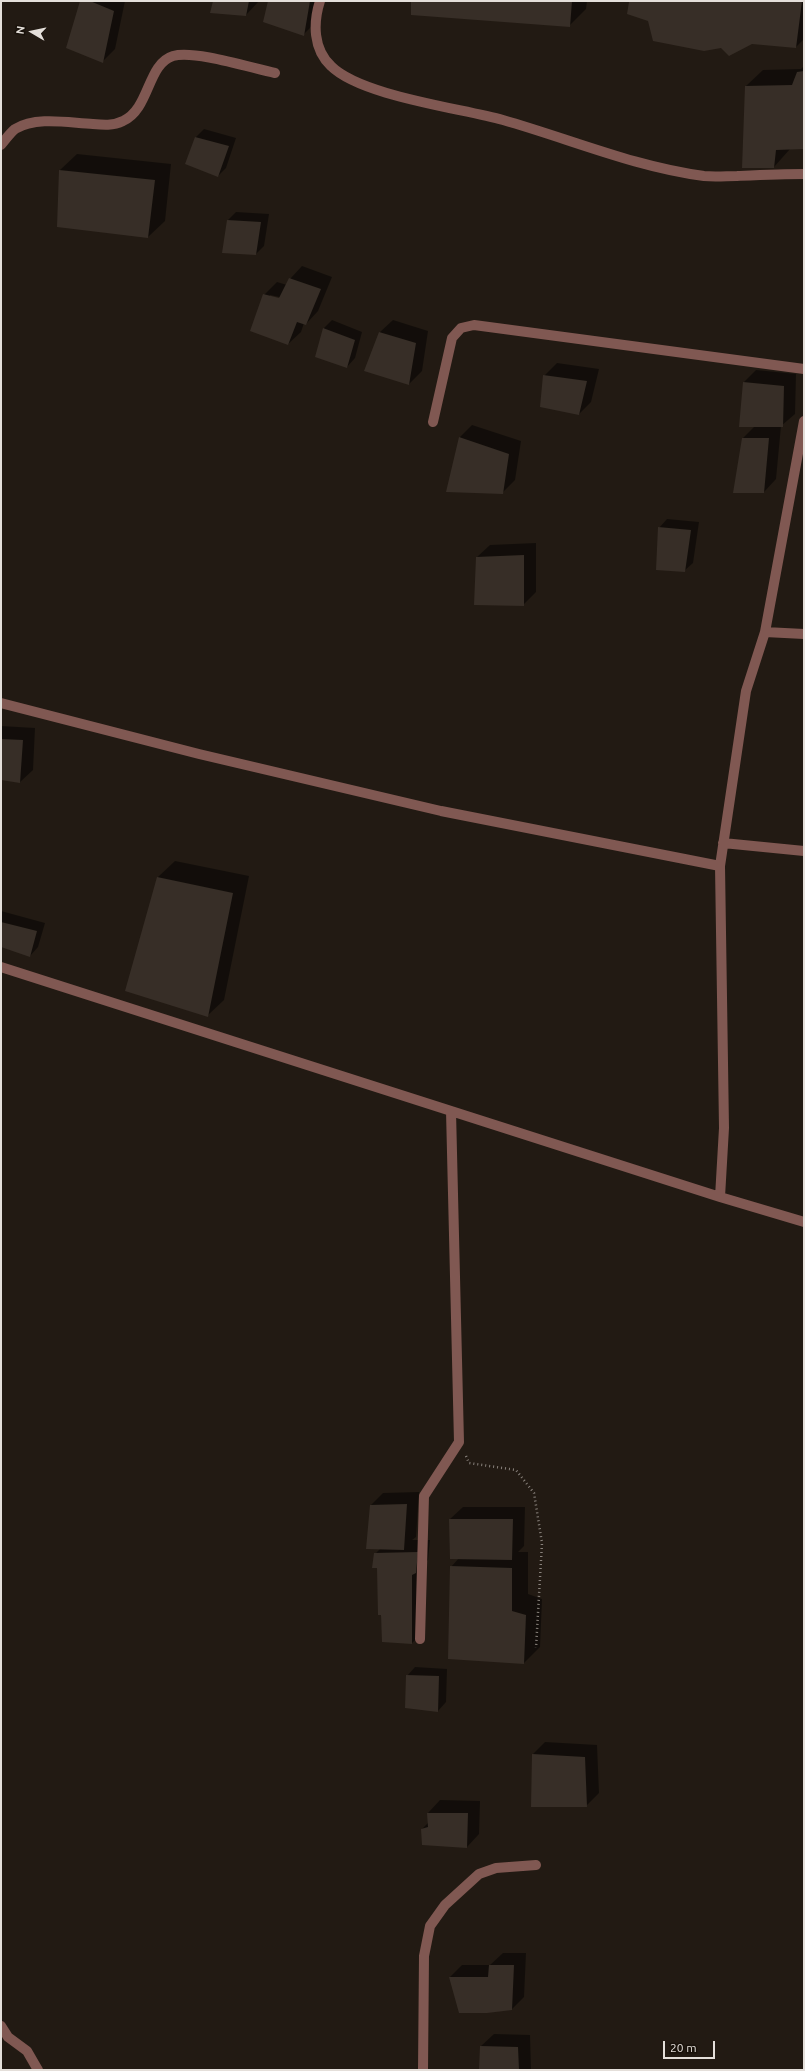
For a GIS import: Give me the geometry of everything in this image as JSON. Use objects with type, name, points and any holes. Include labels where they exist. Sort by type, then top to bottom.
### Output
[{"type":"street","points":[[320,1],[317,10],[316,30],[317,43],[322,55],[332,67],[372,88],[503,120],[632,161],[663,169],[706,176],[804,174]]},
{"type":"street","points":[[1,145],[14,130],[28,123],[41,122],[108,125],[123,122],[132,116],[143,101],[160,64],[172,56],[188,54],[275,73]]},
{"type":"street","points":[[433,422],[452,338],[461,328],[474,325],[804,369]]},
{"type":"street","points":[[720,1197],[724,1128],[720,866],[746,691],[765,632],[804,421]]},
{"type":"street","points":[[765,632],[804,634]]},
{"type":"street","points":[[1,703],[199,754],[441,811],[720,866]]},
{"type":"street","points":[[723,843],[804,851]]},
{"type":"street","points":[[1,967],[720,1197],[804,1222]]},
{"type":"street","points":[[420,1639],[424,1496],[459,1442],[451,1111]]},
{"type":"street","points":[[423,2070],[424,1956],[430,1926],[445,1905],[479,1874],[496,1868],[536,1865]]},
{"type":"street","points":[[1,2026],[8,2037],[27,2051],[38,2070]]},
{"type":"path","points":[[459,1442],[469,1463],[516,1470],[534,1493],[542,1543],[536,1648]]},
{"type":"building","points":[[80,1],[90,1],[114,11],[103,63],[66,48]]},
{"type":"building","points":[[213,1],[249,1],[246,16],[210,13]]},
{"type":"building","points":[[268,1],[310,1],[304,36],[263,22]]},
{"type":"building","points":[[411,1],[572,1],[570,27],[411,15]]},
{"type":"building","points":[[802,1],[796,48],[752,44],[729,56],[721,48],[704,51],[653,41],[648,21],[627,14],[629,2]]},
{"type":"building","points":[[804,71],[804,149],[776,150],[774,168],[742,168],[745,86],[792,85],[797,72]]},
{"type":"building","points":[[195,137],[229,146],[218,177],[185,164]]},
{"type":"building","points":[[59,170],[155,180],[148,238],[57,227]]},
{"type":"building","points":[[227,220],[261,222],[256,255],[222,253]]},
{"type":"building","points":[[289,278],[321,289],[306,325],[297,322],[288,345],[250,331],[263,294],[279,298]]},
{"type":"building","points":[[323,328],[355,340],[347,368],[315,357]]},
{"type":"building","points":[[379,332],[416,343],[409,385],[364,371]]},
{"type":"building","points":[[543,375],[587,381],[579,415],[540,407]]},
{"type":"building","points":[[743,382],[784,386],[783,427],[739,427]]},
{"type":"building","points":[[459,437],[509,454],[503,494],[446,492]]},
{"type":"building","points":[[742,438],[769,438],[764,493],[733,493]]},
{"type":"building","points":[[658,527],[691,530],[685,572],[656,570]]},
{"type":"building","points":[[524,555],[524,606],[474,605],[476,557]]},
{"type":"building","points":[[1,739],[23,740],[20,783],[1,780]]},
{"type":"building","points":[[157,877],[233,893],[208,1017],[125,991]]},
{"type":"building","points":[[1,922],[37,931],[30,957],[1,947]]},
{"type":"building","points":[[407,1504],[404,1550],[366,1549],[370,1505]]},
{"type":"building","points":[[449,1519],[513,1519],[512,1560],[450,1559]]},
{"type":"building","points":[[418,1552],[416,1573],[412,1575],[412,1644],[382,1642],[381,1615],[378,1615],[377,1568],[372,1568],[374,1553]]},
{"type":"building","points":[[450,1566],[512,1568],[512,1611],[526,1615],[524,1664],[448,1659]]},
{"type":"building","points":[[406,1675],[439,1676],[438,1712],[405,1708]]},
{"type":"building","points":[[532,1754],[585,1757],[587,1807],[531,1807]]},
{"type":"building","points":[[427,1813],[468,1813],[467,1848],[422,1845],[421,1829],[428,1827]]},
{"type":"building","points":[[489,1965],[514,1965],[512,2010],[487,2013],[459,2013],[449,1977],[488,1977]]},
{"type":"building","points":[[480,2046],[518,2047],[519,2070],[479,2070]]}]
